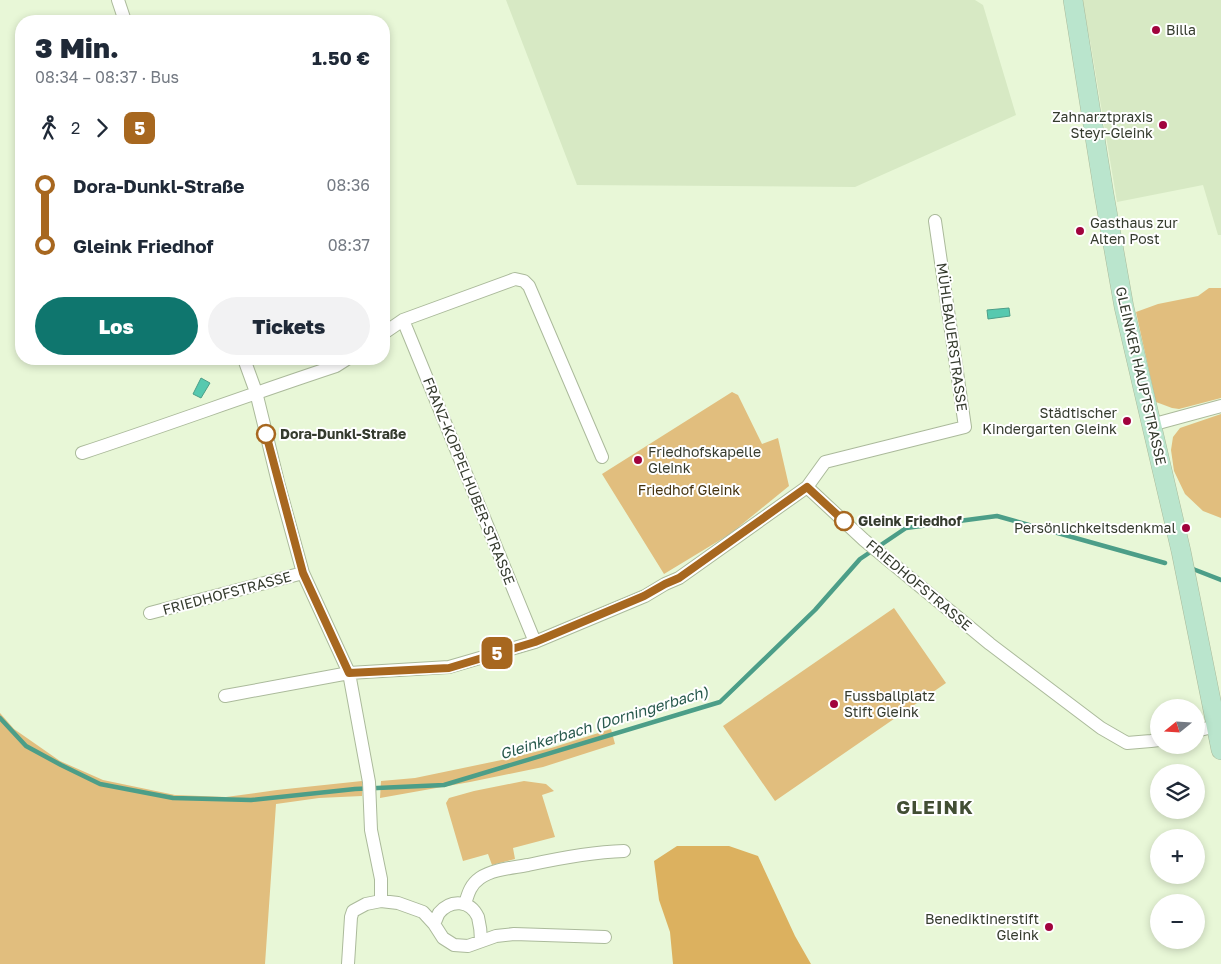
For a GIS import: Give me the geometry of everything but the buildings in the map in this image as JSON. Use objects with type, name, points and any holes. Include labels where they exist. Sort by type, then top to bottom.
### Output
[{"type":"street","points":[[118,0],[123,15]]},
{"type":"street","name":"GLEINKER HAUPTSTRASSE","points":[[1073,0],[1104,194],[1132,348],[1181,551],[1221,750]]},
{"type":"street","name":"MÜHLBAUERSTRASSE","points":[[807,487],[825,462],[966,427],[935,221]]},
{"type":"street","points":[[390,329],[403,320],[515,279],[524,281],[529,286],[602,457]]},
{"type":"street","name":"FRANZ-KOPPELHUBER-STRASSE","points":[[403,320],[535,642]]},
{"type":"street","name":"FRIEDHOFSTRASSE","points":[[246,365],[256,392],[303,573],[349,673],[370,782],[371,830],[381,879],[381,901]]},
{"type":"street","points":[[82,453],[337,365]]},
{"type":"street","points":[[1151,424],[1221,406]]},
{"type":"street","points":[[225,696],[349,673],[449,668],[535,642],[644,596],[679,578],[807,487]]},
{"type":"street","name":"FRIEDHOFSTRASSE","points":[[807,487],[864,540],[990,644],[1101,728],[1127,743],[1150,742]]},
{"type":"street","name":"FRIEDHOFSTRASSE","points":[[150,613],[303,573]]},
{"type":"street","points":[[1205,729],[1216,726]]},
{"type":"street","points":[[465,904],[469,888],[480,878],[497,871],[557,859],[602,852],[624,851]]},
{"type":"street","points":[[348,964],[353,911],[366,904],[381,901],[423,912],[444,938],[454,945],[468,946],[496,936],[514,934],[605,937]]},
{"type":"street","points":[[434,924],[439,914],[447,906],[456,902],[465,904],[473,909],[477,916],[481,941]]},
{"type":"shaded area","points":[[506,0],[975,0],[983,5],[1016,115],[855,187],[577,185]]},
{"type":"shaded area","points":[[1082,0],[1221,0],[1221,235],[1218,235],[1203,185],[1117,202]]},
{"type":"shaded area","points":[[677,846],[729,846],[758,856],[795,936],[811,964],[673,964],[670,932],[659,900],[654,861]]},
{"type":"green space","points":[[1209,288],[1221,288],[1221,398],[1179,409],[1156,402],[1136,312],[1158,304],[1198,296]]},
{"type":"green space","name":"Friedhof Gleink","points":[[732,392],[738,395],[762,444],[778,438],[789,486],[730,534],[664,574],[602,474]]},
{"type":"green space","points":[[1221,414],[1221,518],[1203,511],[1185,494],[1174,471],[1171,450],[1173,437],[1180,428]]},
{"type":"green space","name":"Fussballplatz Stift Gleink","points":[[894,608],[946,683],[775,801],[723,726]]},
{"type":"green space","points":[[0,713],[14,729],[60,761],[103,780],[175,795],[226,797],[362,781],[362,796],[319,798],[276,804],[265,964],[0,964]]},
{"type":"green space","points":[[611,729],[615,744],[543,767],[380,798],[381,781],[415,778],[511,758],[551,748]]},
{"type":"green space","points":[[524,781],[546,784],[554,791],[542,795],[555,837],[513,848],[515,859],[492,865],[488,854],[463,861],[446,803],[449,798]]},
{"type":"water","points":[[1009,308],[1010,316],[988,319],[987,310]]},
{"type":"water","points":[[201,378],[210,383],[201,398],[193,394]]},
{"type":"waterway","name":"Gleinkerbach (Dorningerbach)","points":[[0,718],[26,746],[100,784],[173,798],[251,800],[355,789],[444,785],[720,702],[815,610],[860,559],[906,528],[997,516],[1165,563]]},
{"type":"waterway","name":"Gleinkerbach (Dorningerbach)","points":[[1193,569],[1221,580]]},
{"type":"bus line","name":"5","points":[[266,434],[303,573],[349,673],[449,668],[535,642],[644,596],[679,578],[807,487],[844,521]]},
{"type":"place","name":"Billa","points":[[1156,30]]},
{"type":"place","name":"Zahnarztpraxis Steyr-Gleink","points":[[1163,125]]},
{"type":"place","name":"Gasthaus zur Alten Post","points":[[1080,231]]},
{"type":"place","name":"Städtischer Kindergarten Gleink","points":[[1127,421]]},
{"type":"place","name":"Dora-Dunkl-Straße","points":[[266,434]]},
{"type":"place","name":"Friedhofskapelle Gleink","points":[[638,460]]},
{"type":"place","name":"Gleink Friedhof","points":[[844,521]]},
{"type":"place","name":"Persönlichkeitsdenkmal","points":[[1186,528]]},
{"type":"place","name":"Fussballplatz Stift Gleink","points":[[834,704]]},
{"type":"place","name":"Benediktinerstift Gleink","points":[[1049,927]]},
{"type":"district","name":"GLEINK","points":[[935,807]]}]
